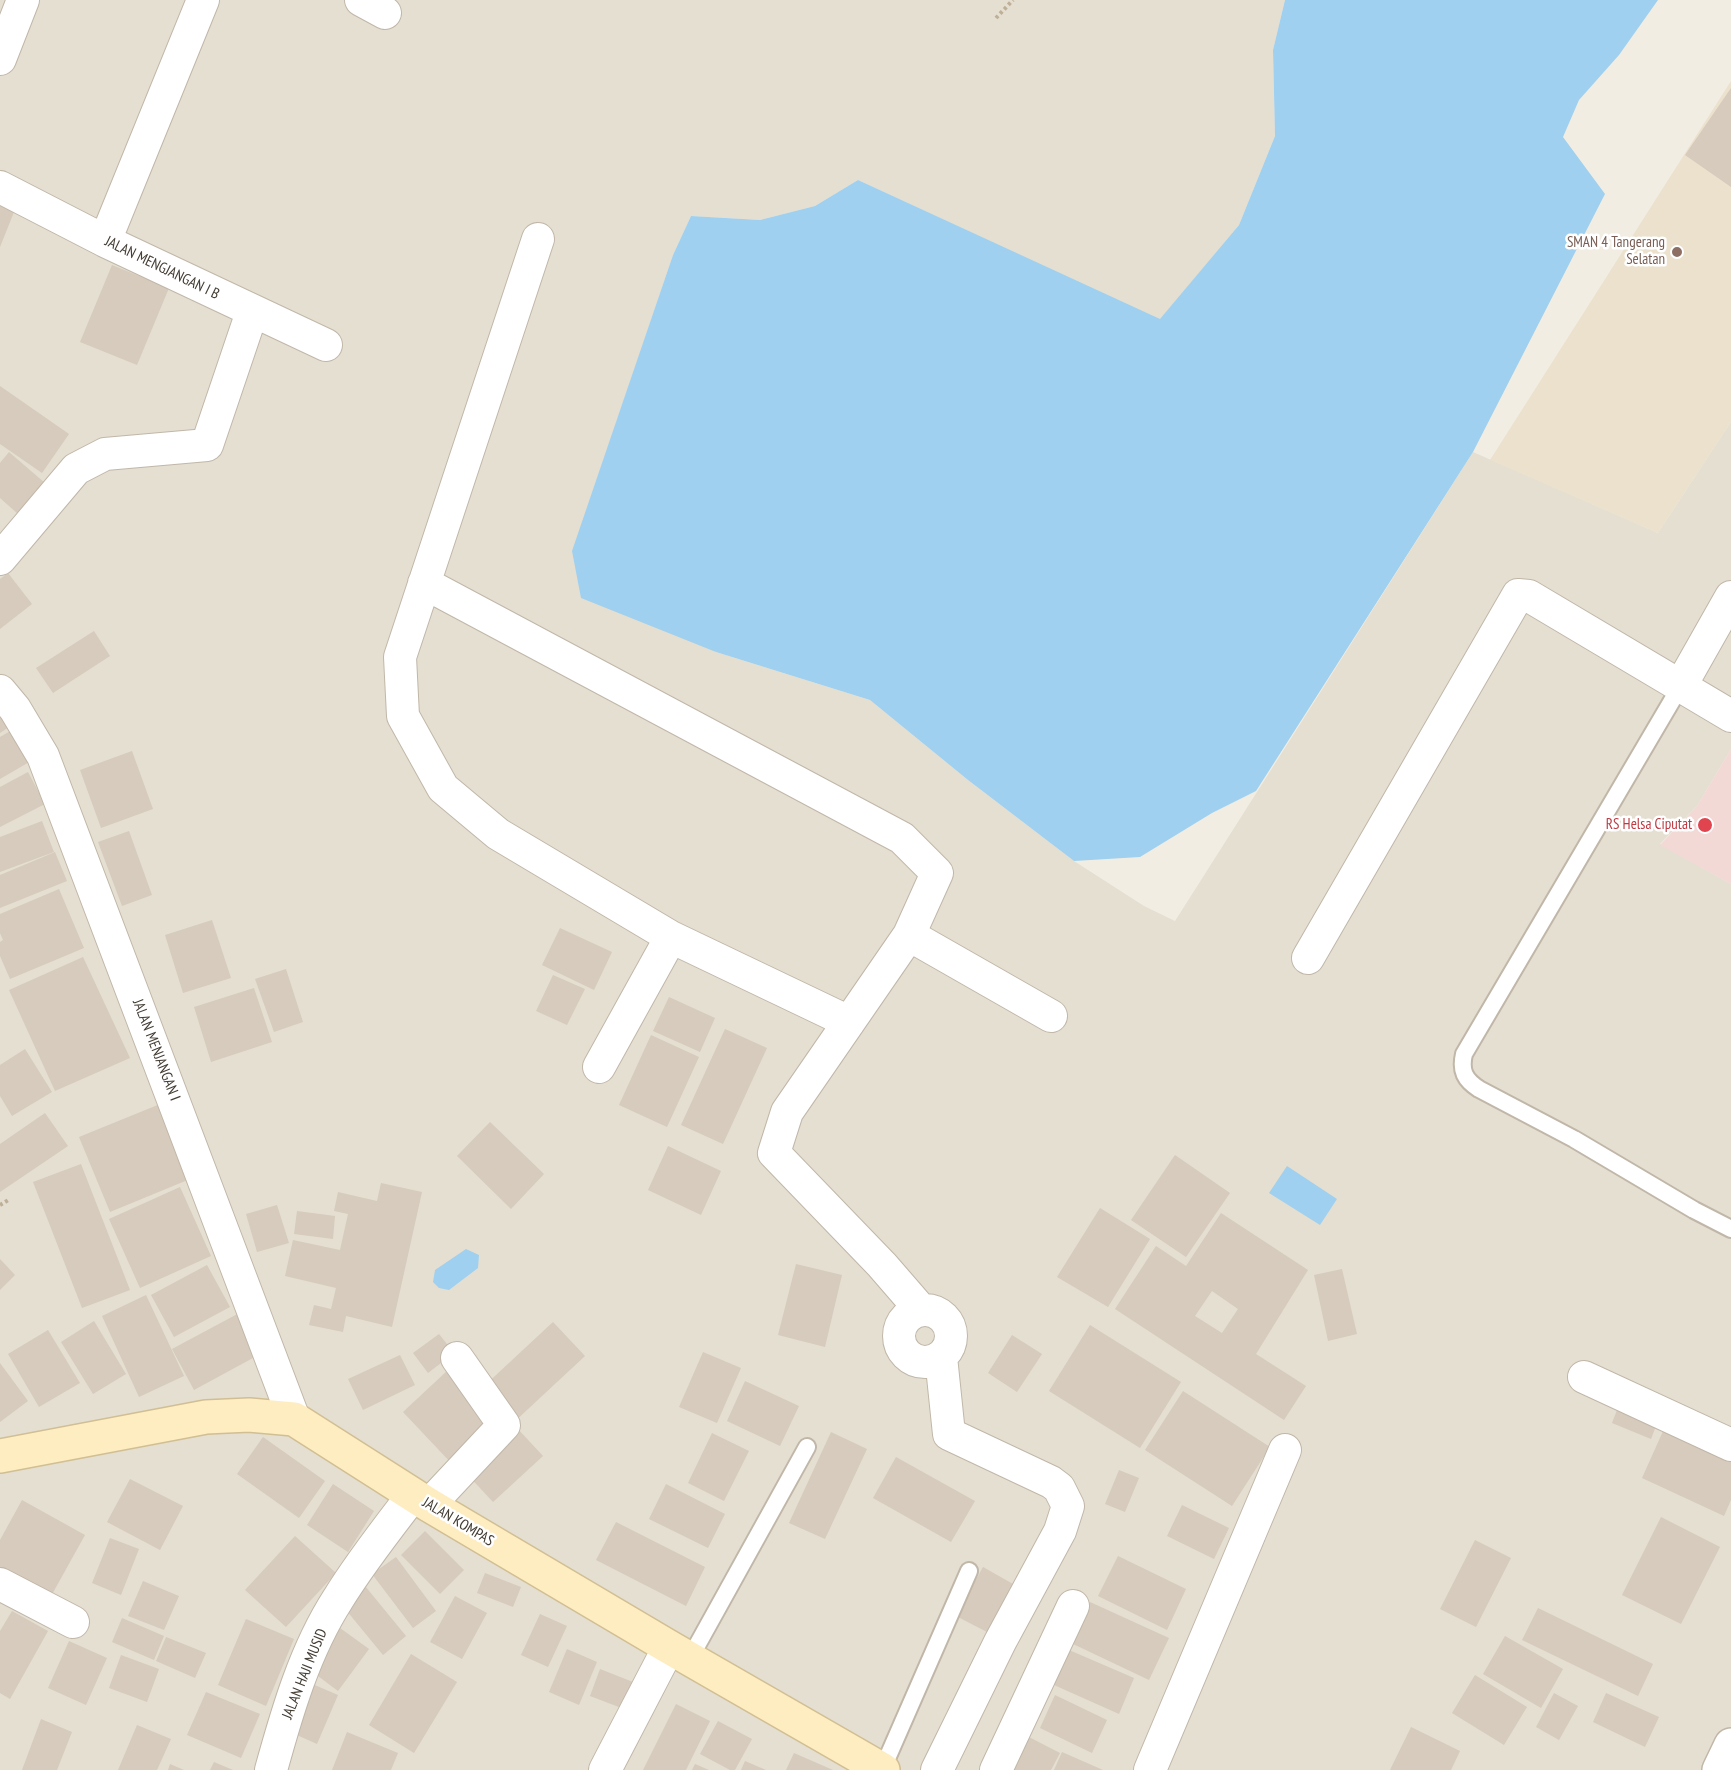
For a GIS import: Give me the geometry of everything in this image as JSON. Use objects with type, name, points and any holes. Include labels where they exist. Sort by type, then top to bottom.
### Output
[{"type":"main road","name":"JALAN KOMPAS","points":[[0,1456],[206,1417],[249,1415],[294,1419],[421,1500],[882,1770]]},
{"type":"street","points":[[2,52],[22,0]]},
{"type":"street","points":[[105,241],[203,0]]},
{"type":"street","name":"JALAN MENGJANGAN I B","points":[[0,187],[105,241],[326,345]]},
{"type":"street","points":[[538,239],[400,657],[403,716],[443,788],[498,834],[671,937],[849,1022]]},
{"type":"street","points":[[0,560],[76,469],[105,454],[207,445],[252,312]]},
{"type":"street","points":[[424,583],[902,838],[937,873],[909,935],[787,1112],[774,1153],[882,1265],[921,1310],[937,1313],[949,1326],[950,1343],[947,1351],[932,1361],[922,1363],[905,1355],[898,1337],[904,1319],[921,1310]]},
{"type":"street","points":[[1308,958],[1518,595],[1529,596],[1731,716]]},
{"type":"street","points":[[1680,687],[1731,597]]},
{"type":"street","name":"JALAN MENJANGAN I","points":[[0,691],[15,709],[44,756],[294,1419]]},
{"type":"street","points":[[909,935],[1051,1016]]},
{"type":"street","points":[[599,1067],[671,937]]},
{"type":"street","points":[[937,1770],[1000,1642],[1059,1531],[1068,1506],[1059,1488],[1051,1482],[949,1434],[940,1357]]},
{"type":"street","name":"JALAN HAJI MUSID","points":[[271,1770],[312,1646],[337,1600],[421,1500],[504,1425],[457,1358]]},
{"type":"street","points":[[1584,1377],[1731,1445]]},
{"type":"street","points":[[1150,1770],[1285,1450]]},
{"type":"street","points":[[0,1584],[73,1623]]},
{"type":"street","points":[[996,1770],[1073,1606]]},
{"type":"street","points":[[605,1770],[679,1653]]},
{"type":"street","points":[[1719,1770],[1731,1745]]},
{"type":"lane","points":[[1680,687],[1464,1054],[1462,1069],[1470,1083],[1479,1089],[1574,1139],[1694,1210],[1731,1229]]},
{"type":"lane","points":[[679,1653],[807,1447]]},
{"type":"lane","points":[[882,1770],[969,1571]]},
{"type":"path","points":[[996,18],[1013,0]]},
{"type":"path","points":[[0,1205],[10,1198]]},
{"type":"shaded area","points":[[0,0],[1285,0],[1273,50],[1275,136],[1239,225],[1160,320],[858,180],[815,206],[760,220],[691,216],[673,255],[573,551],[716,652],[870,700],[968,780],[1074,861],[1144,906],[1175,921],[1473,452],[1658,533],[1731,422],[1731,749],[1697,806],[1660,844],[1731,884],[1731,1770],[0,1770]]},
{"type":"shaded area","name":"SMAN 4 Tangerang Selatan","points":[[1731,81],[1731,422],[1658,533],[1490,460]]},
{"type":"shaded area","name":"RS Helsa Ciputat","points":[[1731,749],[1731,884],[1660,845],[1697,806]]},
{"type":"water","points":[[1285,0],[1658,0],[1619,55],[1579,100],[1563,137],[1605,194],[1473,452],[1256,791],[1212,813],[1140,857],[1074,861],[968,780],[870,700],[716,652],[581,598],[572,551],[673,255],[691,216],[760,220],[815,206],[858,180],[1160,319],[1239,225],[1275,136],[1273,50]]},
{"type":"water","points":[[1287,1166],[1337,1199],[1320,1225],[1269,1193]]},
{"type":"water","points":[[466,1249],[479,1255],[478,1268],[449,1290],[439,1288],[433,1282],[435,1270]]},
{"type":"building","points":[[1731,88],[1731,187],[1685,155]]},
{"type":"building","points":[[0,201],[16,207],[0,247]]},
{"type":"building","points":[[112,265],[169,288],[137,365],[80,342]]},
{"type":"building","points":[[0,386],[69,434],[42,473],[0,444]]},
{"type":"building","points":[[9,452],[53,490],[26,521],[0,498],[0,463]]},
{"type":"building","points":[[8,573],[32,604],[0,629],[0,579]]},
{"type":"building","points":[[94,631],[110,656],[53,693],[36,668]]},
{"type":"building","points":[[0,706],[12,725],[0,733]]},
{"type":"building","points":[[12,730],[31,761],[0,779],[0,737]]},
{"type":"building","points":[[132,751],[153,809],[101,828],[80,770]]},
{"type":"building","points":[[28,772],[45,804],[0,827],[0,787]]},
{"type":"building","points":[[42,821],[54,852],[0,872],[0,837]]},
{"type":"building","points":[[129,831],[152,895],[122,906],[98,842]]},
{"type":"building","points":[[55,852],[67,881],[0,908],[0,875]]},
{"type":"building","points":[[59,889],[84,948],[10,979],[0,956],[0,942],[3,940],[0,933],[0,914]]},
{"type":"building","points":[[212,920],[231,978],[183,993],[165,935]]},
{"type":"building","points":[[560,928],[612,952],[594,990],[542,965]]},
{"type":"building","points":[[83,957],[130,1058],[55,1091],[9,990]]},
{"type":"building","points":[[286,969],[303,1022],[274,1032],[255,979]]},
{"type":"building","points":[[553,975],[585,989],[567,1025],[536,1011]]},
{"type":"building","points":[[254,988],[272,1042],[211,1062],[194,1007]]},
{"type":"building","points":[[669,997],[715,1018],[700,1052],[653,1031]]},
{"type":"building","points":[[725,1029],[767,1048],[723,1144],[681,1125]]},
{"type":"building","points":[[651,1035],[699,1057],[667,1127],[619,1105]]},
{"type":"building","points":[[25,1049],[52,1092],[12,1116],[0,1096],[0,1065]]},
{"type":"building","points":[[165,1102],[195,1177],[110,1212],[79,1137]]},
{"type":"building","points":[[45,1113],[68,1146],[0,1192],[0,1144]]},
{"type":"building","points":[[490,1122],[544,1174],[511,1209],[457,1156]]},
{"type":"building","points":[[668,1146],[721,1171],[701,1215],[648,1190]]},
{"type":"building","points":[[1175,1155],[1230,1193],[1186,1257],[1131,1220]]},
{"type":"building","points":[[81,1164],[130,1290],[82,1308],[33,1182]]},
{"type":"building","points":[[381,1183],[422,1192],[392,1327],[346,1316],[343,1332],[309,1325],[314,1305],[331,1309],[336,1288],[285,1276],[293,1240],[340,1250],[348,1214],[334,1211],[338,1192],[377,1201]]},
{"type":"building","points":[[180,1187],[211,1256],[140,1288],[109,1219]]},
{"type":"building","points":[[277,1205],[289,1243],[257,1252],[246,1214]]},
{"type":"building","points":[[1100,1208],[1150,1239],[1108,1307],[1057,1277]]},
{"type":"building","points":[[297,1211],[335,1216],[333,1239],[294,1234]]},
{"type":"building","points":[[1221,1213],[1308,1270],[1256,1354],[1306,1386],[1284,1420],[1115,1309],[1156,1246],[1186,1266]],"holes":[[[1212,1291],[1238,1309],[1222,1333],[1195,1316]]]},
{"type":"building","points":[[0,1259],[15,1275],[0,1290]]},
{"type":"building","points":[[796,1264],[842,1275],[825,1347],[778,1335]]},
{"type":"building","points":[[207,1265],[230,1307],[174,1337],[151,1295]]},
{"type":"building","points":[[1342,1269],[1357,1334],[1328,1341],[1314,1275]]},
{"type":"building","points":[[146,1295],[184,1376],[139,1397],[102,1316]]},
{"type":"building","points":[[243,1311],[264,1352],[194,1390],[172,1349]]},
{"type":"building","points":[[94,1321],[126,1374],[93,1394],[61,1342]]},
{"type":"building","points":[[553,1322],[585,1356],[513,1423],[481,1389]]},
{"type":"building","points":[[1090,1325],[1181,1382],[1140,1448],[1049,1391]]},
{"type":"building","points":[[48,1330],[80,1383],[39,1407],[8,1354]]},
{"type":"building","points":[[439,1334],[454,1353],[428,1373],[413,1353]]},
{"type":"building","points":[[1012,1335],[1042,1354],[1017,1392],[988,1373]]},
{"type":"building","points":[[703,1352],[741,1368],[717,1423],[679,1407]]},
{"type":"building","points":[[400,1355],[415,1385],[363,1410],[348,1379]]},
{"type":"building","points":[[0,1363],[28,1401],[0,1422]]},
{"type":"building","points":[[448,1370],[499,1426],[454,1466],[403,1412]]},
{"type":"building","points":[[745,1381],[799,1406],[780,1446],[727,1421]]},
{"type":"building","points":[[1183,1391],[1270,1447],[1232,1506],[1145,1450]]},
{"type":"building","points":[[1620,1402],[1659,1418],[1651,1439],[1612,1423]]},
{"type":"building","points":[[516,1427],[543,1456],[493,1502],[466,1473]]},
{"type":"building","points":[[1664,1429],[1731,1459],[1731,1500],[1724,1516],[1642,1478]]},
{"type":"building","points":[[831,1432],[867,1449],[825,1539],[789,1523]]},
{"type":"building","points":[[712,1433],[749,1451],[724,1501],[688,1483]]},
{"type":"building","points":[[263,1437],[325,1481],[299,1518],[237,1474]]},
{"type":"building","points":[[896,1457],[975,1501],[951,1542],[873,1498]]},
{"type":"building","points":[[1119,1470],[1139,1478],[1125,1512],[1105,1504]]},
{"type":"building","points":[[130,1479],[183,1506],[160,1550],[107,1522]]},
{"type":"building","points":[[333,1484],[374,1511],[348,1552],[307,1525]]},
{"type":"building","points":[[666,1484],[725,1514],[708,1548],[649,1519]]},
{"type":"building","points":[[22,1500],[85,1535],[50,1598],[0,1570],[0,1540]]},
{"type":"building","points":[[1182,1505],[1229,1528],[1214,1559],[1167,1536]]},
{"type":"building","points":[[1661,1517],[1720,1547],[1681,1624],[1622,1595]]},
{"type":"building","points":[[616,1522],[705,1567],[686,1606],[596,1560]]},
{"type":"building","points":[[425,1531],[464,1570],[440,1594],[401,1555]]},
{"type":"building","points":[[295,1536],[336,1573],[286,1627],[245,1590]]},
{"type":"building","points":[[110,1538],[139,1549],[121,1595],[92,1583]]},
{"type":"building","points":[[1475,1540],[1511,1558],[1476,1627],[1440,1609]]},
{"type":"building","points":[[1118,1556],[1186,1589],[1167,1630],[1098,1596]]},
{"type":"building","points":[[396,1557],[436,1611],[413,1628],[372,1574]]},
{"type":"building","points":[[983,1567],[1013,1584],[987,1632],[956,1616]]},
{"type":"building","points":[[485,1573],[521,1587],[513,1607],[477,1593]]},
{"type":"building","points":[[143,1581],[179,1596],[164,1630],[128,1616]]},
{"type":"building","points":[[365,1586],[406,1636],[383,1655],[342,1605]]},
{"type":"building","points":[[455,1596],[487,1613],[462,1659],[430,1642]]},
{"type":"building","points":[[1090,1602],[1169,1638],[1149,1680],[1071,1643]]},
{"type":"building","points":[[1538,1608],[1653,1664],[1638,1696],[1522,1640]]},
{"type":"building","points":[[12,1611],[48,1631],[10,1699],[0,1693],[0,1631]]},
{"type":"building","points":[[540,1614],[567,1626],[548,1667],[521,1655]]},
{"type":"building","points":[[122,1618],[164,1636],[154,1660],[112,1642]]},
{"type":"building","points":[[246,1619],[294,1639],[266,1706],[218,1685]]},
{"type":"building","points":[[340,1628],[369,1649],[338,1691],[310,1670]]},
{"type":"building","points":[[1505,1636],[1563,1669],[1541,1708],[1483,1674]]},
{"type":"building","points":[[166,1637],[206,1653],[195,1678],[156,1661]]},
{"type":"building","points":[[69,1641],[107,1658],[86,1705],[48,1688]]},
{"type":"building","points":[[567,1649],[597,1662],[579,1705],[549,1692]]},
{"type":"building","points":[[1069,1650],[1134,1678],[1119,1714],[1054,1685]]},
{"type":"building","points":[[411,1654],[457,1682],[414,1753],[369,1725]]},
{"type":"building","points":[[121,1655],[159,1669],[147,1702],[109,1688]]},
{"type":"building","points":[[600,1669],[633,1682],[624,1709],[590,1696]]},
{"type":"building","points":[[1475,1675],[1527,1707],[1504,1745],[1452,1713]]},
{"type":"building","points":[[310,1683],[338,1695],[317,1744],[288,1731]]},
{"type":"building","points":[[206,1692],[260,1714],[241,1758],[187,1735]]},
{"type":"building","points":[[1554,1693],[1578,1706],[1559,1740],[1536,1727]]},
{"type":"building","points":[[1606,1693],[1659,1717],[1645,1747],[1593,1722]]},
{"type":"building","points":[[1055,1695],[1107,1720],[1092,1753],[1040,1728]]},
{"type":"building","points":[[676,1704],[710,1721],[686,1770],[643,1770]]},
{"type":"building","points":[[41,1719],[72,1732],[57,1770],[22,1770]]},
{"type":"building","points":[[718,1721],[752,1739],[735,1770],[730,1770],[700,1754]]},
{"type":"building","points":[[137,1725],[171,1739],[157,1770],[118,1770]]},
{"type":"building","points":[[1411,1727],[1460,1751],[1451,1770],[1390,1770]]},
{"type":"building","points":[[347,1732],[398,1753],[391,1770],[332,1770]]},
{"type":"building","points":[[1025,1735],[1060,1753],[1051,1770],[1006,1770]]},
{"type":"building","points":[[1062,1752],[1103,1770],[1054,1770]]},
{"type":"building","points":[[794,1753],[833,1770],[786,1770]]},
{"type":"building","points":[[745,1761],[766,1770],[741,1770]]},
{"type":"building","points":[[214,1762],[233,1770],[210,1770]]},
{"type":"building","points":[[170,1764],[184,1770],[168,1770]]},
{"type":"building","points":[[695,1764],[709,1770],[692,1770]]},
{"type":"place","name":"SMAN 4 Tangerang Selatan","points":[[1677,252]]},
{"type":"place","name":"RS Helsa Ciputat","points":[[1705,825]]}]
